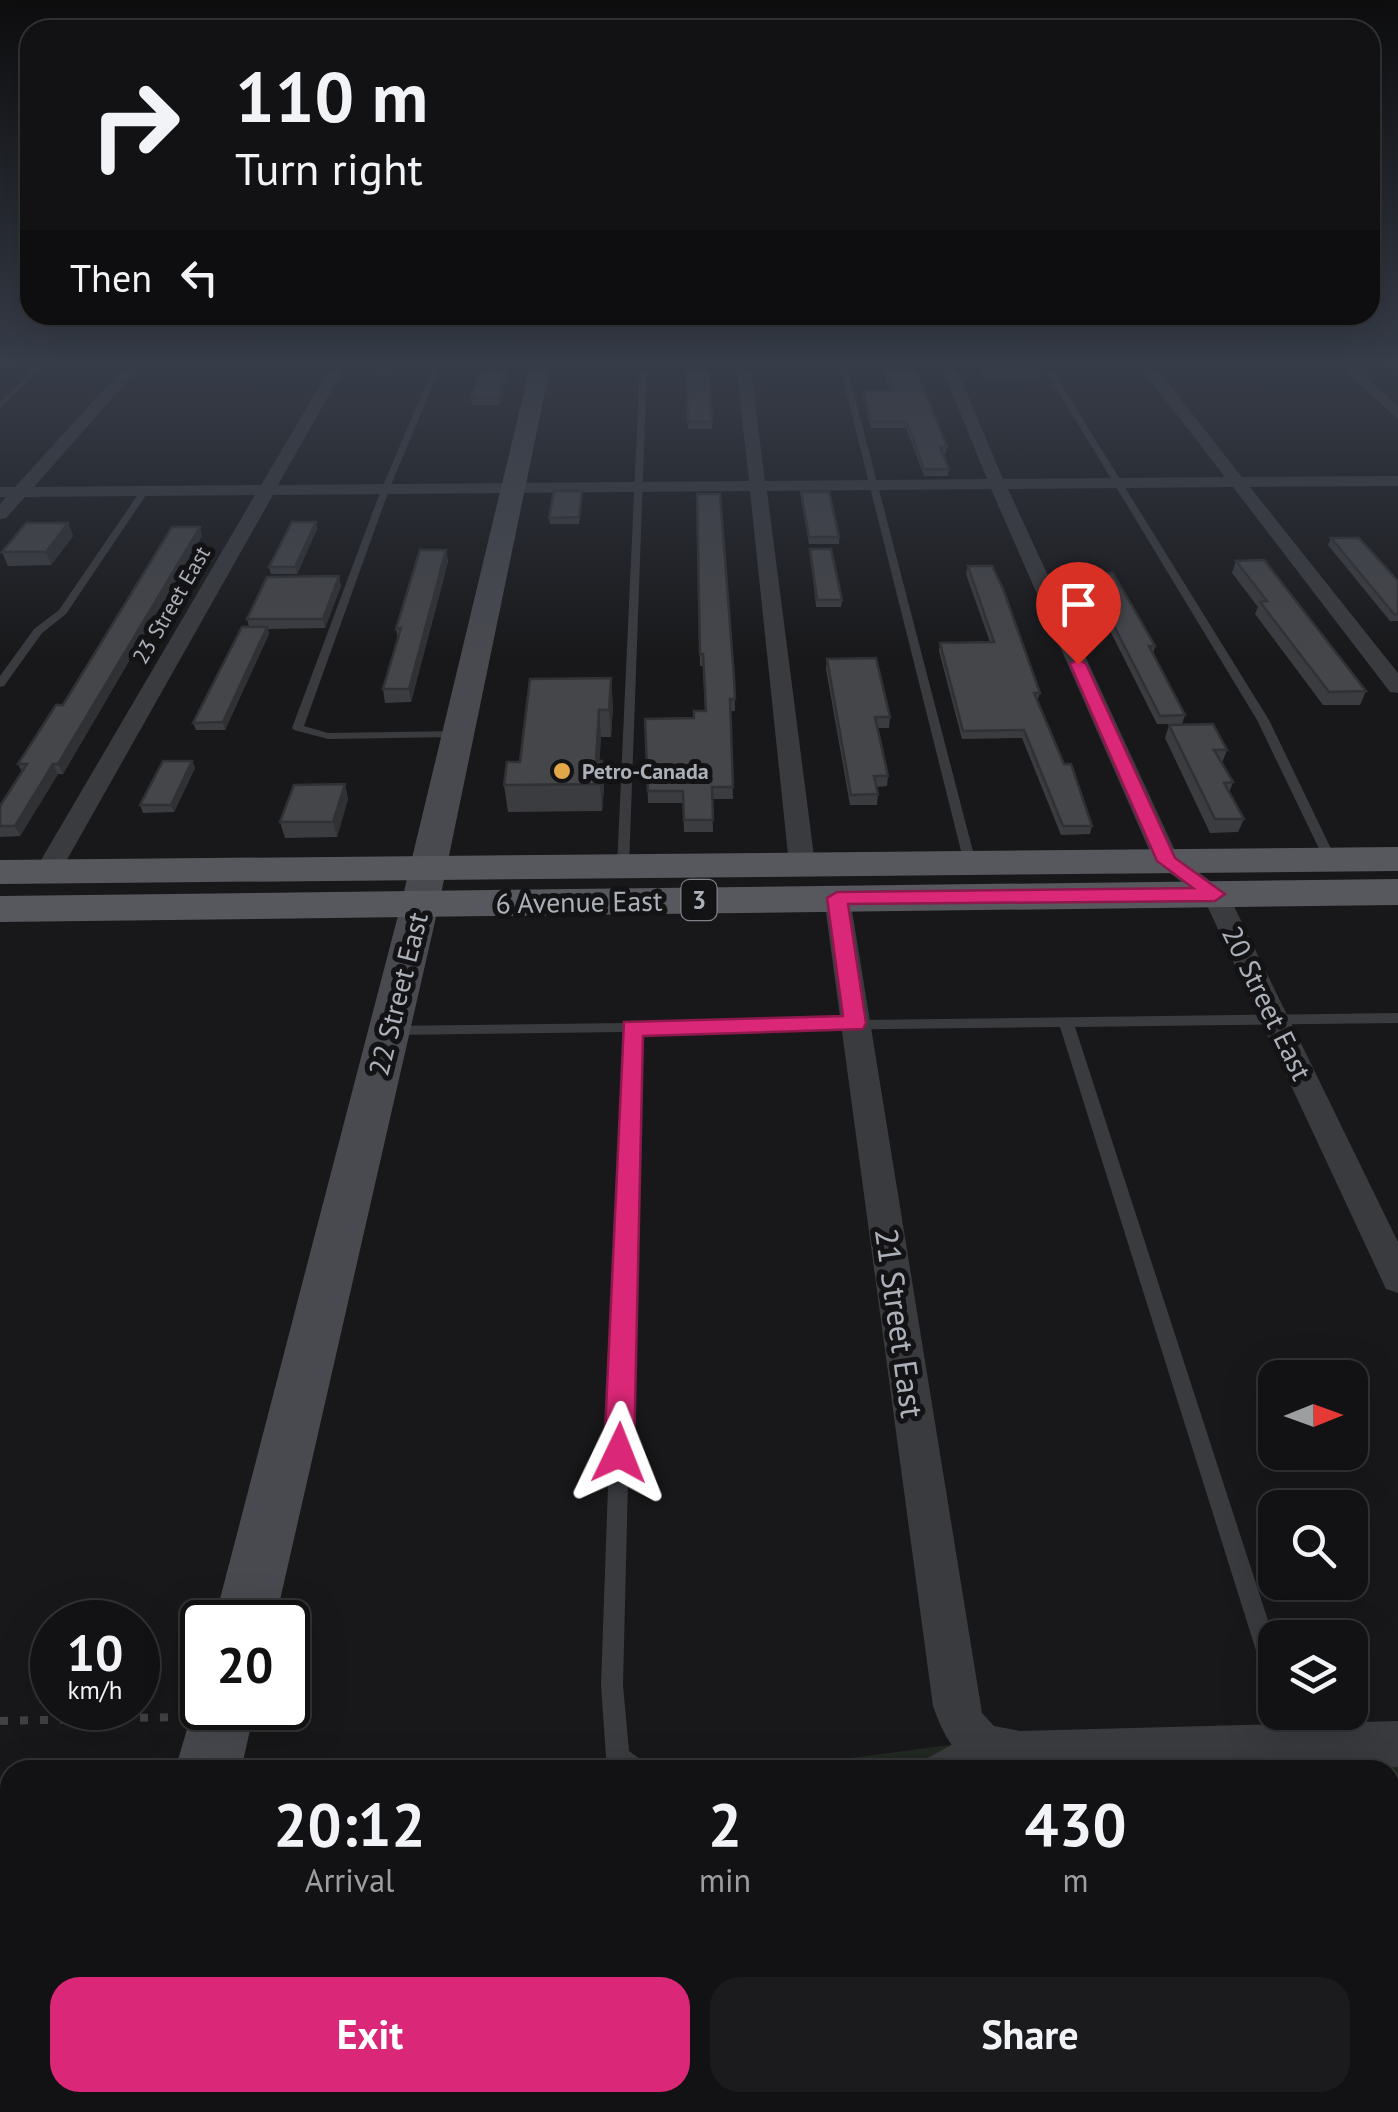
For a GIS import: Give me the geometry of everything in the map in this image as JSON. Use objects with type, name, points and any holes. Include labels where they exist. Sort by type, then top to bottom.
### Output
[{"type":"main road","name":"6 Avenue East","points":[[0,908],[424,886],[622,867],[1398,858]]},
{"type":"main road","name":"6 Avenue East","points":[[0,872],[837,898],[1398,892]]},
{"type":"street","points":[[0,514],[47,462]]},
{"type":"street","name":"23 Street East","points":[[47,872],[283,462]]},
{"type":"street","name":"22 Street East","points":[[249,1600],[390,1030],[519,462]]},
{"type":"street","points":[[754,462],[802,864]]},
{"type":"street","points":[[988,462],[1166,861]]},
{"type":"street","points":[[1223,462],[1398,687]]},
{"type":"street","points":[[0,492],[1398,481]]},
{"type":"street","name":"20 Street East","points":[[1166,861],[1215,894],[1398,1278]]},
{"type":"street","name":"21 Street East","points":[[837,898],[956,1706],[963,1728],[976,1744]]},
{"type":"street","points":[[976,1744],[1020,1754],[1292,1730],[1398,1744]]},
{"type":"lane","points":[[397,462],[298,728],[328,736],[458,734]]},
{"type":"lane","points":[[622,867],[638,462]]},
{"type":"lane","points":[[868,462],[970,863]]},
{"type":"lane","points":[[1106,462],[1263,720],[1330,859]]},
{"type":"lane","points":[[0,684],[38,632],[63,612],[144,492]]},
{"type":"lane","points":[[390,1030],[1398,1018]]},
{"type":"lane","points":[[1066,1022],[1258,1623]]},
{"type":"lane","points":[[622,1760],[618,1757],[612,1685],[632,1028]]},
{"type":"lane","points":[[946,1760],[976,1744]]},
{"type":"path","points":[[0,1720],[218,1731]]},
{"type":"shaded area","points":[[1398,1727],[1398,1760],[835,1760],[957,1744]]},
{"type":"building","points":[[921,462],[946,462],[949,469],[924,469]]},
{"type":"building","points":[[554,491],[582,491],[579,517],[549,518]]},
{"type":"building","points":[[801,492],[829,492],[839,537],[809,537]]},
{"type":"building","points":[[697,494],[720,494],[734,677],[735,699],[730,699],[733,787],[712,787],[713,820],[684,820],[683,791],[648,791],[645,719],[694,718],[694,711],[706,711],[700,654]]},
{"type":"building","points":[[292,522],[316,522],[295,567],[269,567]]},
{"type":"building","points":[[26,523],[68,523],[46,552],[2,552]]},
{"type":"building","points":[[172,527],[200,527],[58,764],[53,764],[15,826],[0,826],[0,806],[27,764],[18,764],[56,705],[63,705]]},
{"type":"building","points":[[1331,538],[1359,538],[1398,581],[1398,614],[1394,614]]},
{"type":"building","points":[[810,549],[831,549],[842,600],[817,600]]},
{"type":"building","points":[[420,550],[446,550],[409,689],[383,689],[401,628],[396,629]]},
{"type":"building","points":[[1264,560],[1366,691],[1329,692],[1260,602],[1267,601],[1236,561]]},
{"type":"building","points":[[968,566],[992,566],[1003,589],[1040,693],[1034,693],[1064,764],[1071,764],[1092,826],[1063,826],[1024,730],[963,731],[940,643],[994,642]]},
{"type":"building","points":[[1087,573],[1113,573],[1155,646],[1149,646],[1185,715],[1160,716]]},
{"type":"building","points":[[339,576],[323,619],[247,619],[267,577]]},
{"type":"building","points":[[242,627],[267,627],[223,722],[193,723]]},
{"type":"building","points":[[876,658],[890,717],[875,717],[888,776],[874,776],[878,794],[851,795],[827,659]]},
{"type":"building","points":[[611,678],[609,710],[599,710],[596,761],[602,761],[600,784],[504,785],[507,762],[520,762],[530,679]]},
{"type":"building","points":[[1213,724],[1227,750],[1214,750],[1233,782],[1224,783],[1244,819],[1215,819],[1169,725]]},
{"type":"building","points":[[163,761],[192,761],[171,805],[140,805]]},
{"type":"building","points":[[345,784],[333,822],[280,822],[294,785]]},
{"type":"place","name":"Petro-Canada","points":[[562,771]]},
{"type":"route","points":[[619,1453],[632,1028],[855,1023],[837,898],[1215,894],[1166,861],[1078,664]]}]
